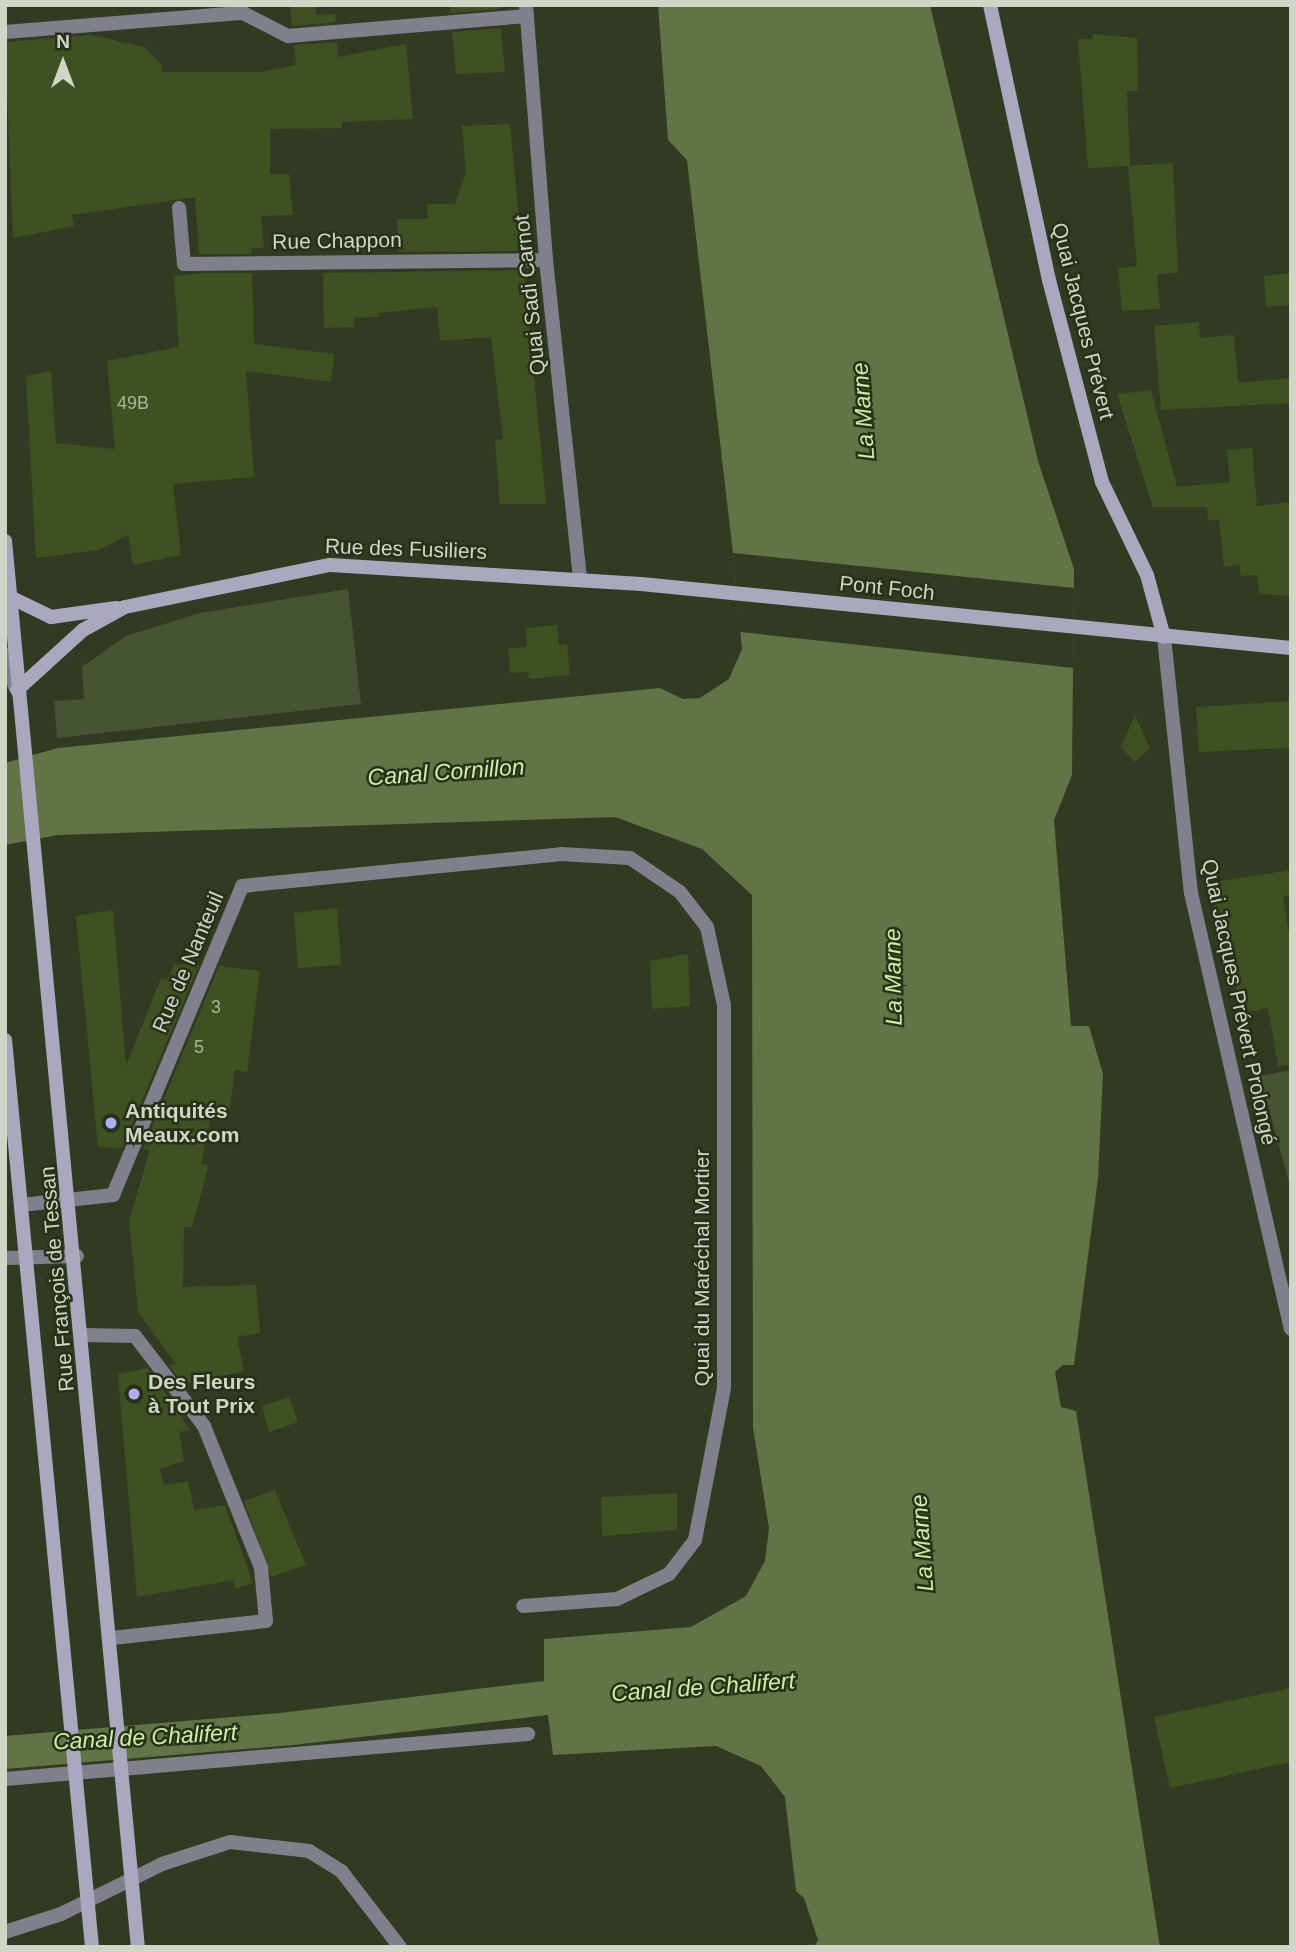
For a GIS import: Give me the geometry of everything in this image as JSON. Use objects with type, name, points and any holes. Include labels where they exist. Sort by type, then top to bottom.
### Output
[{"type":"main road","name":"Quai Jacques Prévert","points":[[990,5],[1049,280],[1102,482],[1147,575],[1164,637]]},
{"type":"main road","name":"Rue François de Tessan","points":[[5,541],[20,731],[77,1256],[133,1877]]},
{"type":"main road","name":"Rue des Fusiliers","points":[[8,593],[51,617],[125,607],[330,565],[580,579],[689,589]]},
{"type":"main road","name":"Pont Foch","points":[[689,589],[1291,649]]},
{"type":"main road","name":"Rue des Fusiliers","points":[[17,690],[83,630],[125,607]]},
{"type":"main road","name":"Rue François de Tessan","points":[[5,1040],[85,1900]]},
{"type":"main road","points":[[133,1877],[138,1947]]},
{"type":"main road","points":[[85,1900],[92,1947]]},
{"type":"street","points":[[5,32],[243,13],[288,36],[527,11]]},
{"type":"street","name":"Quai Sadi Carnot","points":[[527,11],[546,260],[580,579]]},
{"type":"street","name":"Rue Chappon","points":[[179,208],[184,264],[546,260]]},
{"type":"street","name":"Quai Jacques Prévert Prolongé","points":[[1164,637],[1191,893],[1291,1329]]},
{"type":"street","points":[[5,654],[17,690]]},
{"type":"street","name":"Quai du Maréchal Mortier","points":[[523,1606],[617,1599],[669,1574],[695,1541],[724,1388],[724,1005],[707,927],[680,892],[630,858],[561,854]]},
{"type":"street","name":"Rue de Nanteuil","points":[[71,1198],[113,1195],[242,886],[561,854]]},
{"type":"street","points":[[21,1205],[71,1198]]},
{"type":"street","points":[[5,1258],[77,1256]]},
{"type":"street","points":[[84,1335],[135,1336],[204,1426],[261,1567],[266,1621],[112,1638]]},
{"type":"street","points":[[5,1779],[528,1734]]},
{"type":"street","points":[[5,1932],[61,1914],[133,1877],[230,1842],[309,1851],[341,1872],[400,1947]]},
{"type":"shaded area","points":[[348,589],[361,704],[57,738],[54,701],[84,699],[82,667],[126,636],[200,613]]},
{"type":"shaded area","points":[[1291,1070],[1291,1190],[1260,1076]]},
{"type":"water","points":[[658,5],[930,5],[1038,461],[1074,569],[1072,775],[1054,820],[1071,1026],[1089,1026],[1103,1074],[1098,1178],[1074,1365],[1063,1365],[1055,1372],[1061,1407],[1076,1411],[1160,1947],[814,1947],[818,1940],[804,1898],[796,1891],[785,1797],[761,1766],[716,1746],[553,1755],[548,1715],[293,1745],[5,1769],[5,1736],[280,1713],[544,1681],[544,1639],[691,1627],[746,1596],[765,1561],[769,1528],[753,1428],[752,895],[702,849],[615,817],[58,835],[5,845],[5,763],[58,748],[660,688],[683,699],[700,698],[729,679],[742,649],[733,553],[687,160],[668,140]]},
{"type":"pier","points":[[733,553],[1074,588],[1073,668],[740,632]]},
{"type":"building","points":[[290,5],[316,5],[316,15],[335,14],[336,22],[292,26]]},
{"type":"building","points":[[450,5],[499,5],[499,9],[451,13]]},
{"type":"building","points":[[501,28],[505,72],[456,74],[452,32]]},
{"type":"building","points":[[1093,34],[1137,38],[1138,91],[1127,91],[1130,166],[1088,168],[1078,39],[1093,39]]},
{"type":"building","points":[[91,35],[145,47],[161,64],[162,72],[262,72],[296,65],[294,45],[337,42],[338,57],[406,44],[413,119],[342,122],[342,128],[270,129],[270,174],[289,174],[293,215],[261,216],[264,248],[251,248],[252,254],[199,254],[195,197],[72,215],[74,226],[13,238],[5,42]]},
{"type":"building","points":[[510,124],[522,251],[398,252],[397,219],[428,219],[427,204],[455,204],[466,172],[462,126]]},
{"type":"building","points":[[1173,163],[1178,273],[1157,274],[1160,309],[1122,311],[1118,268],[1137,266],[1128,166]]},
{"type":"building","points":[[524,270],[546,504],[500,504],[495,440],[503,439],[491,337],[440,341],[437,307],[378,313],[379,317],[354,318],[355,327],[324,328],[323,273]]},
{"type":"building","points":[[252,273],[254,344],[334,354],[331,382],[246,371],[254,477],[173,484],[181,555],[133,565],[128,535],[99,550],[36,558],[26,376],[51,371],[56,443],[115,449],[107,361],[179,347],[174,276]]},
{"type":"building","points":[[1291,273],[1291,305],[1266,307],[1264,276]]},
{"type":"building","points":[[1199,322],[1200,338],[1234,335],[1238,383],[1291,378],[1291,403],[1161,410],[1154,326]]},
{"type":"building","points":[[1151,390],[1177,487],[1230,482],[1227,450],[1252,448],[1257,506],[1291,502],[1291,596],[1260,594],[1257,575],[1241,576],[1239,565],[1224,567],[1219,519],[1208,521],[1207,507],[1153,507],[1117,394]]},
{"type":"building","points":[[557,625],[559,645],[567,644],[570,675],[529,679],[528,672],[510,673],[508,649],[527,647],[526,628]]},
{"type":"building","points":[[1291,701],[1291,748],[1199,752],[1196,707]]},
{"type":"building","points":[[1135,715],[1150,748],[1135,762],[1121,747]]},
{"type":"building","points":[[1291,870],[1291,895],[1283,896],[1291,947],[1291,1065],[1278,1066],[1268,1008],[1243,1013],[1208,883]]},
{"type":"building","points":[[337,908],[341,965],[298,968],[294,913]]},
{"type":"building","points":[[113,910],[126,1066],[161,978],[168,980],[174,964],[199,965],[122,1148],[98,1147],[76,916]]},
{"type":"building","points":[[688,954],[690,1006],[652,1009],[650,961]]},
{"type":"building","points":[[219,966],[260,971],[247,1072],[235,1070],[229,1113],[212,1111],[201,1164],[208,1165],[205,1180],[192,1227],[184,1227],[183,1287],[256,1285],[260,1333],[237,1337],[244,1371],[184,1384],[169,1365],[176,1364],[138,1312],[129,1220],[150,1150],[143,1149]]},
{"type":"building","points":[[148,1368],[190,1430],[179,1432],[184,1461],[160,1469],[164,1485],[188,1481],[194,1510],[225,1505],[253,1583],[235,1589],[234,1580],[137,1597],[118,1374]]},
{"type":"building","points":[[289,1397],[298,1422],[269,1432],[262,1406]]},
{"type":"building","points":[[275,1490],[306,1565],[271,1577],[244,1501]]},
{"type":"building","points":[[677,1493],[677,1530],[602,1536],[601,1497]]},
{"type":"building","points":[[1291,1688],[1291,1762],[1170,1788],[1154,1717]]},
{"type":"place","name":"Antiquités Meaux.com","points":[[111,1123]]},
{"type":"place","name":"Des Fleurs à Tout Prix","points":[[134,1394]]},
{"type":"water label","name":"La Marne","points":[[863,411]]},
{"type":"water label","name":"Canal Cornillon","points":[[446,772]]},
{"type":"water label","name":"La Marne","points":[[893,977]]},
{"type":"water label","name":"La Marne","points":[[922,1543]]},
{"type":"water label","name":"Canal de Chalifert","points":[[703,1687]]},
{"type":"water label","name":"Canal de Chalifert","points":[[145,1737]]}]
